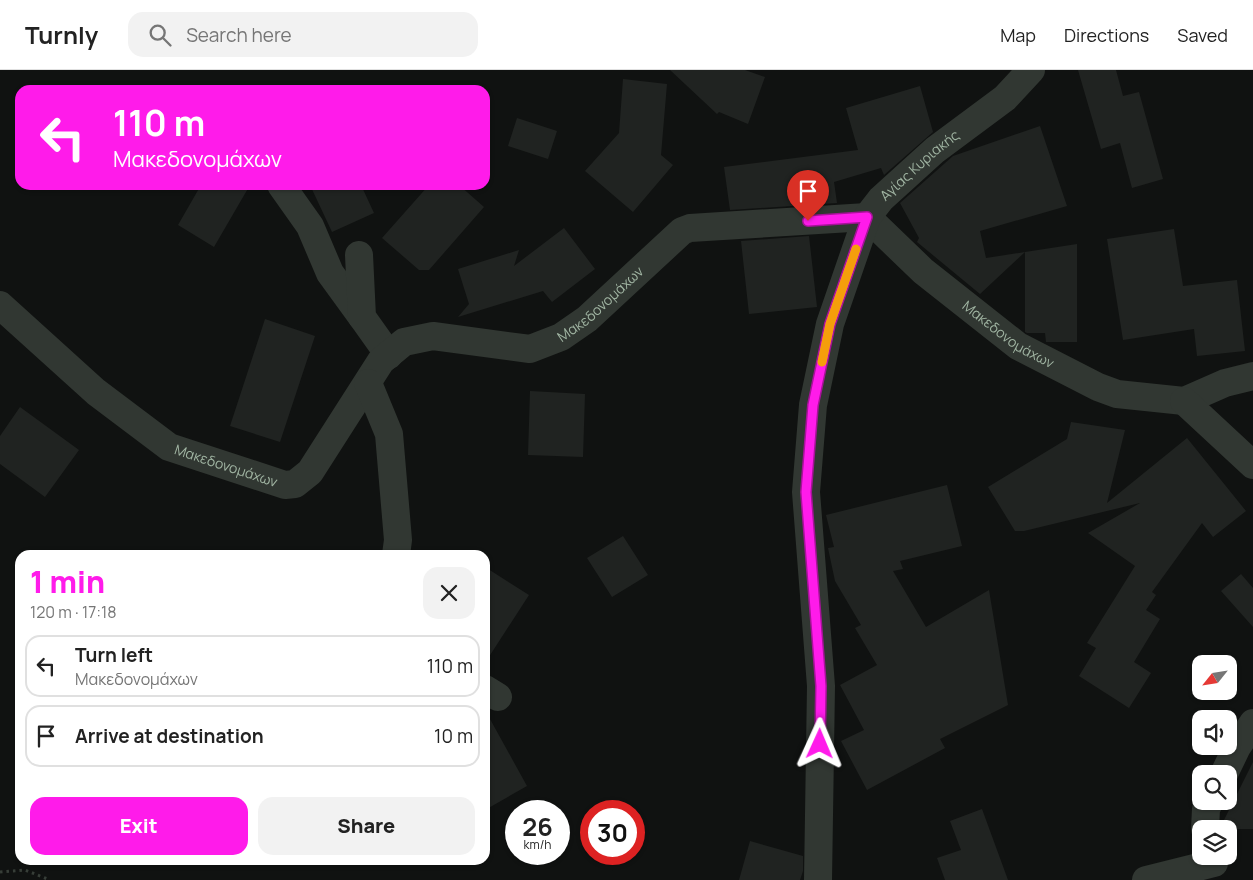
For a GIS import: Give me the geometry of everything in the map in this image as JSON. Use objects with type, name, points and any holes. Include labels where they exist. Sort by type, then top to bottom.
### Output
[{"type":"street","name":"Αγίας Κυριακής","points":[[818,880],[821,686],[806,492],[813,405],[830,324],[867,217],[880,199],[936,150],[1005,98],[1031,70]]},
{"type":"street","points":[[285,190],[310,226],[330,273],[389,355]]},
{"type":"street","name":"Μακεδονομάχων","points":[[0,305],[96,392],[169,447],[285,485],[295,484],[310,472],[381,361],[404,342],[433,336],[530,349],[561,337],[587,319],[675,237],[682,231],[690,228],[867,217],[923,271],[1018,346],[1098,387],[1117,394],[1184,401],[1225,383],[1253,376]]},
{"type":"street","points":[[359,255],[362,317]]},
{"type":"street","points":[[368,383],[389,434],[398,550]]},
{"type":"street","points":[[1184,401],[1253,465]]},
{"type":"street","points":[[1228,765],[1253,723]]},
{"type":"street","points":[[1146,880],[1217,866]]},
{"type":"path","points":[[0,872],[25,870],[50,880]]},
{"type":"building","points":[[670,70],[745,70],[765,77],[748,124],[719,112],[717,114]]},
{"type":"building","points":[[1078,70],[1116,70],[1123,96],[1139,92],[1163,179],[1132,188],[1120,143],[1101,149]]},
{"type":"building","points":[[623,79],[667,84],[661,155],[673,165],[633,212],[585,171],[619,133]]},
{"type":"building","points":[[920,86],[933,132],[884,175],[881,168],[834,182],[837,203],[730,210],[724,167],[858,150],[846,108]]},
{"type":"building","points":[[517,118],[557,131],[548,159],[508,146]]},
{"type":"building","points":[[1040,126],[1067,206],[980,231],[986,258],[1025,252],[980,294],[917,242],[919,238],[900,203],[953,156]]},
{"type":"building","points":[[198,190],[247,190],[214,247],[178,225]]},
{"type":"building","points":[[312,190],[363,190],[374,213],[332,232]]},
{"type":"building","points":[[425,190],[465,190],[484,207],[429,270],[419,270],[382,238]]},
{"type":"building","points":[[564,228],[595,269],[552,302],[543,291],[458,317],[469,304],[458,269],[519,250],[514,266]]},
{"type":"building","points":[[1174,229],[1183,286],[1237,280],[1245,351],[1197,356],[1194,329],[1123,340],[1107,239]]},
{"type":"building","points":[[809,236],[817,307],[749,314],[741,241]]},
{"type":"building","points":[[1077,244],[1077,342],[1046,342],[1045,333],[1025,332],[1025,252]]},
{"type":"building","points":[[265,319],[315,336],[280,442],[230,426]]},
{"type":"building","points":[[530,391],[585,394],[583,457],[528,455]]},
{"type":"building","points":[[20,407],[79,450],[45,497],[0,464],[0,436]]},
{"type":"building","points":[[1071,422],[1125,430],[1107,503],[1187,438],[1246,511],[1213,537],[1202,523],[1152,592],[1156,595],[1146,610],[1160,619],[1134,662],[1151,673],[1129,708],[1079,676],[1096,648],[1087,643],[1135,566],[1088,533],[1140,503],[1024,531],[1015,531],[988,487],[1067,439]]},
{"type":"building","points":[[947,485],[962,546],[900,561],[903,569],[893,571],[926,627],[989,590],[1008,705],[940,739],[945,748],[867,790],[841,741],[864,730],[840,685],[877,665],[855,628],[861,625],[835,581],[828,548],[834,547],[826,515]]},
{"type":"building","points":[[623,536],[648,575],[612,597],[587,558]]},
{"type":"building","points":[[490,570],[529,595],[490,655]]},
{"type":"building","points":[[1241,574],[1253,588],[1253,627],[1221,591]]},
{"type":"building","points":[[490,719],[527,786],[490,807]]},
{"type":"building","points":[[1253,762],[1253,829],[1237,829],[1237,820],[1224,820],[1229,810],[1237,810],[1237,794]]},
{"type":"building","points":[[982,809],[1008,880],[945,880],[937,858],[961,850],[950,821]]},
{"type":"building","points":[[750,841],[803,856],[803,871],[800,880],[739,880]]},
{"type":"slow traffic","points":[[822,362],[830,324],[856,249]]},
{"type":"route","points":[[808,221],[867,217],[830,324],[813,405],[806,492],[821,686],[820,744]]}]
